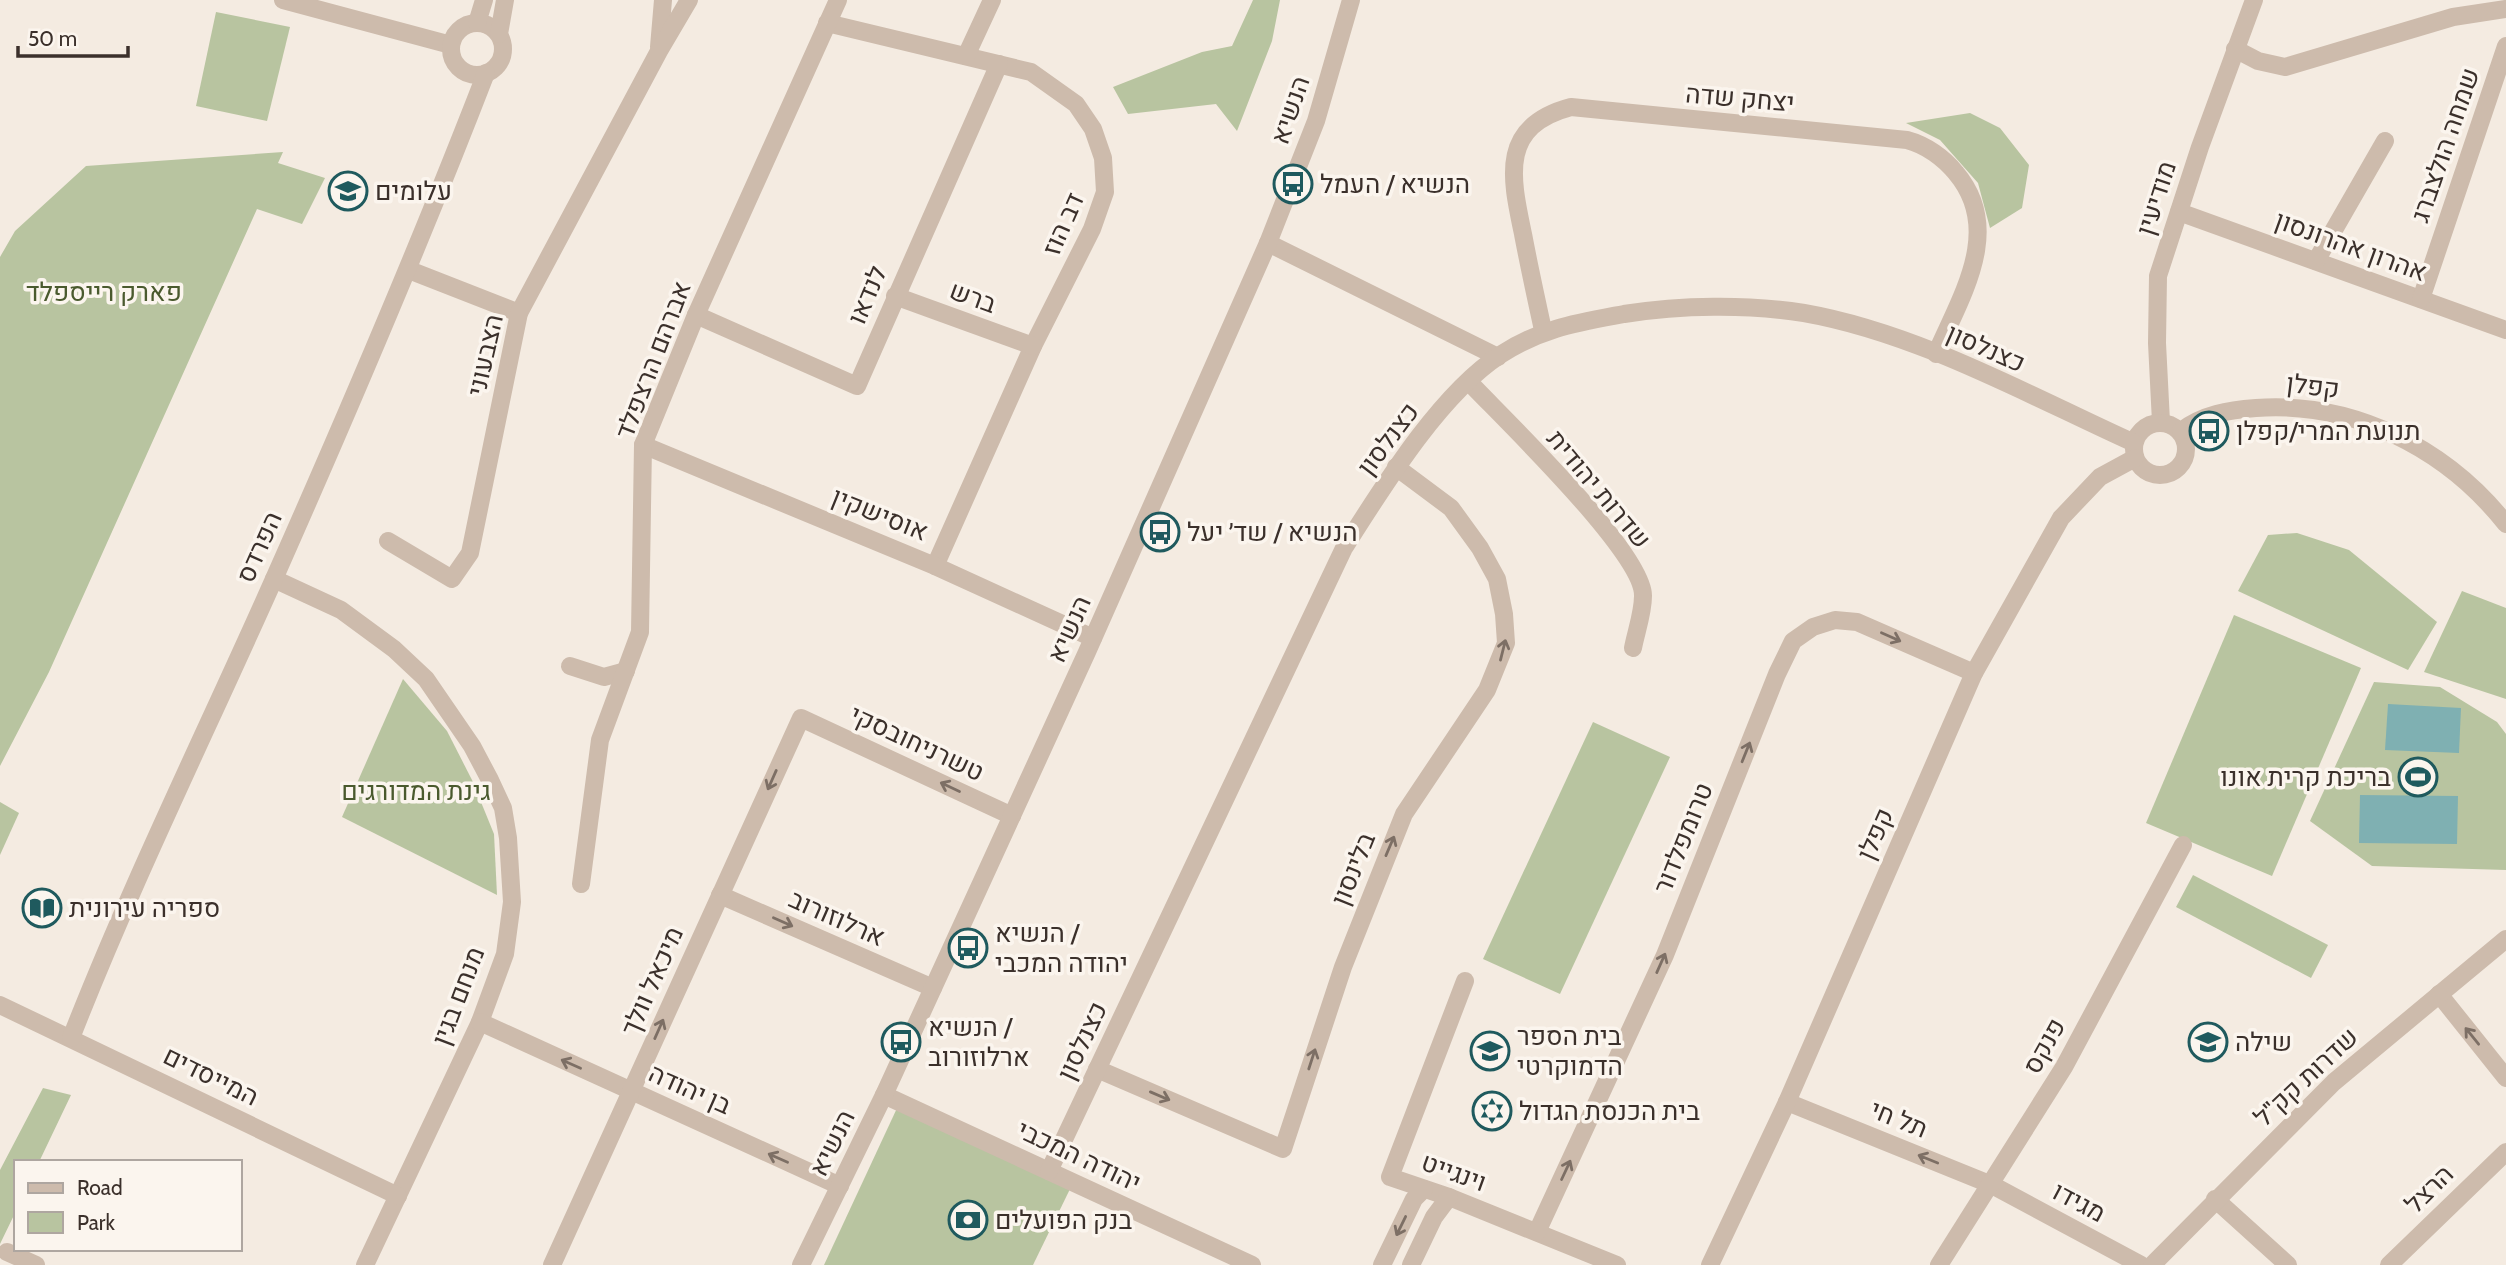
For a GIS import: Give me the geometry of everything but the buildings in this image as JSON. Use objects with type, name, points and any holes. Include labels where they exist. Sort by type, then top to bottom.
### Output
[{"type":"street","points":[[283,0],[451,45]]},
{"type":"street","points":[[477,23],[484,0]]},
{"type":"street","points":[[499,34],[505,0]]},
{"type":"street","name":"הצבעוני","points":[[659,51],[663,0]]},
{"type":"street","name":"הצבעוני","points":[[388,541],[452,579],[470,553],[519,313],[689,0]]},
{"type":"street","name":"אברהם הרצפלד","points":[[581,884],[600,740],[640,632],[643,445],[696,315],[838,0]]},
{"type":"street","points":[[966,56],[992,0]]},
{"type":"street","name":"הנשיא","points":[[801,1265],[884,1095],[1012,816],[1268,243],[1316,121],[1351,0]]},
{"type":"street","name":"מודיעין","points":[[2161,422],[2158,276],[2254,0]]},
{"type":"street","points":[[2235,49],[2258,61],[2285,67],[2453,17],[2506,9]]},
{"type":"street","points":[[477,23],[492,27],[502,42],[501,58],[486,73],[475,75],[460,69],[454,63],[451,45],[459,29],[477,23]]},
{"type":"street","name":"דב הוז","points":[[827,23],[1031,72],[1076,104],[1093,129],[1103,158],[1105,192],[1092,229],[1033,346],[935,566]]},
{"type":"street","name":"שמחה הולצברג","points":[[2421,299],[2506,46]]},
{"type":"street","name":"לנדאו","points":[[696,315],[857,386],[999,64]]},
{"type":"street","name":"הפרדס","points":[[71,1038],[99,967],[274,579],[409,270],[486,73]]},
{"type":"street","name":"יצחק שדה","points":[[1543,330],[1511,177],[1518,145],[1530,128],[1543,118],[1571,107],[1908,141],[1942,158],[1959,176],[1971,198],[1979,243],[1971,273],[1936,354]]},
{"type":"street","points":[[2316,261],[2385,141]]},
{"type":"street","name":"אהרון אהרונסון","points":[[2179,212],[2506,330]]},
{"type":"street","points":[[1268,243],[1498,357]]},
{"type":"street","points":[[409,270],[519,313]]},
{"type":"street","name":"ברש","points":[[895,296],[1033,346]]},
{"type":"street","name":"כצנלסון","points":[[1049,1171],[1344,548],[1396,467],[1469,382],[1498,357],[1543,330],[1646,311],[1726,308],[1803,313],[1875,331],[1936,354],[2135,450]]},
{"type":"street","name":"שדרות יהודית","points":[[1469,382],[1577,495],[1623,551],[1644,594],[1633,648]]},
{"type":"street","name":"קפלן","points":[[2181,431],[2195,421],[2227,411],[2308,408],[2345,416],[2390,432],[2434,457],[2482,496],[2506,524]]},
{"type":"street","points":[[2161,422],[2181,431],[2187,447],[2183,463],[2170,474],[2149,473],[2135,450],[2141,430],[2161,422]]},
{"type":"street","name":"אוסישקין","points":[[643,445],[935,566],[1093,638]]},
{"type":"street","name":"קפלן","points":[[1710,1265],[1787,1102],[1974,673],[2061,518],[2100,477],[2135,450]]},
{"type":"street","name":"בלינסון","points":[[1097,1069],[1283,1149],[1342,968],[1404,814],[1487,690],[1506,643],[1497,579],[1480,548],[1451,509],[1396,467]]},
{"type":"street","name":"מנחם בגין","points":[[274,579],[341,610],[394,649],[426,679],[472,746],[503,808],[512,902],[505,954],[480,1022],[365,1265]]},
{"type":"street","name":"טרומפלדור","points":[[1537,1232],[1665,955],[1777,674],[1793,642],[1813,627],[1835,620],[1857,622],[1974,673]]},
{"type":"street","points":[[570,666],[604,677],[626,671]]},
{"type":"street","name":"טשרניחובסקי","points":[[801,718],[1012,816]]},
{"type":"street","name":"מיכאל וולך","points":[[552,1265],[801,718]]},
{"type":"street","name":"פנקס","points":[[1939,1265],[1992,1185],[2064,1067],[2183,845]]},
{"type":"street","name":"ארלוזורוב","points":[[720,895],[933,988]]},
{"type":"street","name":"שדרות קק\"ל","points":[[2152,1265],[2334,1082],[2506,939]]},
{"type":"street","name":"וינגייט","points":[[1465,981],[1390,1177],[1449,1197],[1618,1265]]},
{"type":"street","points":[[2439,994],[2506,1078]]},
{"type":"street","name":"המייסדים","points":[[0,1006],[398,1196]]},
{"type":"street","name":"בן יהודה","points":[[480,1022],[841,1186]]},
{"type":"street","name":"יהודה המכבי","points":[[884,1095],[1252,1265]]},
{"type":"street","name":"תל חי","points":[[1787,1102],[1992,1185]]},
{"type":"street","name":"הרצל","points":[[2389,1265],[2506,1152]]},
{"type":"street","name":"מגידו","points":[[1992,1185],[2141,1265]]},
{"type":"street","points":[[1382,1265],[1414,1199],[1424,1189]]},
{"type":"street","points":[[1411,1265],[1434,1217],[1449,1197]]},
{"type":"street","points":[[2215,1199],[2288,1265]]},
{"type":"street","points":[[7,1252],[36,1265]]},
{"type":"green space","points":[[1253,0],[1280,0],[1272,41],[1237,131],[1216,104],[1128,114],[1113,87],[1202,52],[1232,46]]},
{"type":"green space","points":[[216,12],[290,27],[267,121],[196,106]]},
{"type":"green space","points":[[1970,113],[2000,128],[2029,165],[2022,208],[1990,228],[1978,183],[1940,140],[1906,123]]},
{"type":"green space","name":"פארק רייספלד","points":[[283,152],[278,163],[325,178],[302,224],[257,209],[49,672],[0,766],[0,257],[15,231],[86,166]]},
{"type":"green space","points":[[2297,533],[2349,550],[2437,622],[2408,670],[2238,591],[2268,535]]},
{"type":"green space","points":[[2462,591],[2506,608],[2506,699],[2424,672]]},
{"type":"green space","points":[[2234,615],[2361,668],[2272,876],[2146,823]]},
{"type":"green space","name":"גינת המדורגים","points":[[403,679],[447,731],[472,780],[494,834],[497,895],[342,817]]},
{"type":"green space","name":"בריכת קרית אונו","points":[[2374,682],[2440,687],[2497,722],[2506,734],[2506,870],[2372,866],[2310,821]]},
{"type":"green space","points":[[1593,722],[1670,757],[1560,994],[1483,959]]},
{"type":"green space","points":[[0,802],[19,813],[0,855]]},
{"type":"green space","points":[[2193,875],[2328,945],[2311,978],[2176,907]]},
{"type":"green space","points":[[43,1088],[71,1095],[40,1160],[14,1160],[14,1215],[0,1244],[0,1170]]},
{"type":"green space","points":[[898,1106],[1070,1189],[1033,1265],[824,1265]]},
{"type":"water","points":[[2388,704],[2461,708],[2459,753],[2385,750]]},
{"type":"water","points":[[2360,795],[2458,796],[2457,844],[2359,843]]},
{"type":"place","name":"הנשיא / העמל","points":[[1293,184]]},
{"type":"place","name":"עלומים","points":[[348,191]]},
{"type":"place","name":"תנועת המרי/קפלן","points":[[2209,431]]},
{"type":"place","name":"הנשיא / שד׳ יעל","points":[[1160,532]]},
{"type":"place","name":"בריכת קרית אונו","points":[[2418,777]]},
{"type":"place","name":"ספריה עירונית","points":[[42,908]]},
{"type":"place","name":"הנשיא / יהודה המכבי","points":[[968,948]]},
{"type":"place","name":"הנשיא / ארלוזורוב","points":[[901,1042]]},
{"type":"place","name":"שילה","points":[[2208,1042]]},
{"type":"place","name":"בית הספר הדמוקרטי","points":[[1490,1051]]},
{"type":"place","name":"בית הכנסת הגדול","points":[[1492,1111]]},
{"type":"place","name":"בנק הפועלים","points":[[968,1220]]}]
